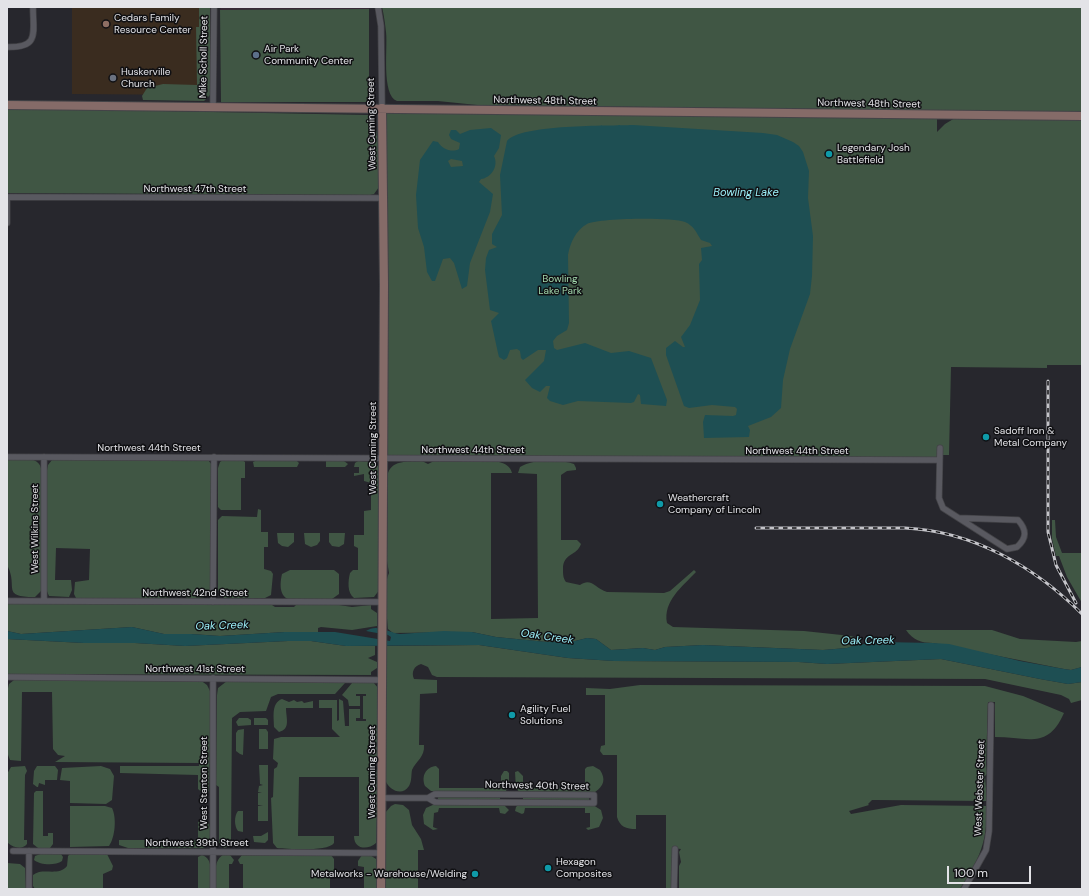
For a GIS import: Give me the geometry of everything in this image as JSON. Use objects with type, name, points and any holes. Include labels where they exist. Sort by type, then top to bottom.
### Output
[{"type":"main road","name":"Northwest 48th Street","points":[[7,105],[1082,116]]},
{"type":"main road","name":"West Cuming Street","points":[[381,889],[383,616],[382,108]]},
{"type":"street","points":[[7,48],[19,48],[28,44],[32,39],[33,7]]},
{"type":"street","name":"Mike Scholl Street","points":[[213,106],[214,7]]},
{"type":"street","name":"West Cuming Street","points":[[378,7],[381,26],[382,108]]},
{"type":"street","points":[[7,197],[7,223]]},
{"type":"street","name":"Northwest 47th Street","points":[[7,197],[383,198]]},
{"type":"street","points":[[940,448],[940,504],[947,511],[1007,549],[1018,547],[1025,539],[1026,533],[1018,520],[959,518]]},
{"type":"street","name":"Northwest 44th Street","points":[[7,457],[939,460]]},
{"type":"street","name":"West Wilkins Street","points":[[44,457],[44,601]]},
{"type":"street","points":[[213,602],[214,458]]},
{"type":"street","name":"Northwest 42nd Street","points":[[7,601],[382,602]]},
{"type":"street","name":"Northwest 41st Street","points":[[7,677],[382,680]]},
{"type":"street","name":"West Stanton Street","points":[[213,678],[213,889]]},
{"type":"street","name":"West Webster Street","points":[[964,889],[986,850],[989,836],[991,704]]},
{"type":"street","name":"Northwest 40th Street","points":[[382,798],[428,798],[436,794],[594,795],[594,803],[435,802],[428,798]]},
{"type":"street","points":[[674,848],[674,889]]},
{"type":"street","name":"Northwest 39th Street","points":[[13,851],[381,852]]},
{"type":"street","points":[[29,851],[29,889]]},
{"type":"shaded area","points":[[72,7],[205,7],[205,95],[72,94]]},
{"type":"shaded area","points":[[221,7],[369,7],[369,9],[220,10]]},
{"type":"green space","points":[[199,7],[210,7],[210,95],[204,101],[143,100],[142,96],[147,88],[163,84],[197,85],[196,27],[199,27]]},
{"type":"green space","points":[[382,7],[1082,7],[1082,112],[477,105],[438,101],[397,101],[392,97],[387,80],[386,32]]},
{"type":"green space","points":[[369,9],[369,102],[221,102],[220,10]]},
{"type":"green space","points":[[7,108],[369,115],[373,121],[378,138],[379,187],[374,194],[370,195],[7,193]]},
{"type":"green space","name":"Bowling Lake Park","points":[[382,108],[937,114],[937,132],[945,124],[955,118],[1082,119],[1082,365],[1047,365],[1047,368],[951,367],[949,455],[943,455],[943,446],[940,446],[939,460],[383,459]]},
{"type":"green space","points":[[7,459],[32,459],[39,464],[41,468],[42,590],[35,597],[24,597],[14,593],[12,589],[12,579],[7,565]]},
{"type":"green space","points":[[52,460],[208,460],[212,465],[211,591],[209,596],[202,598],[191,598],[182,595],[181,591],[176,591],[173,596],[166,598],[76,598],[74,594],[75,582],[89,580],[90,549],[56,548],[55,580],[71,580],[72,590],[69,597],[49,596],[46,589],[46,475],[48,465]]},
{"type":"green space","points":[[223,460],[242,460],[245,462],[245,478],[241,478],[241,510],[221,510],[218,507],[218,468],[220,462]]},
{"type":"green space","points":[[257,460],[296,460],[299,463],[297,467],[254,467],[253,462]]},
{"type":"green space","points":[[326,460],[344,461],[348,464],[345,467],[326,467]]},
{"type":"green space","points":[[358,461],[374,462],[380,468],[380,589],[374,597],[354,598],[349,590],[349,583],[350,573],[353,570],[358,570],[358,548],[354,546],[354,535],[364,535],[364,511],[371,510],[371,483],[364,481],[364,474],[354,476],[354,473],[359,473],[359,467],[354,467],[355,463]]},
{"type":"green space","points":[[422,461],[428,464],[434,461],[499,462],[507,466],[512,473],[491,473],[491,619],[538,618],[537,474],[518,473],[520,467],[532,462],[561,461],[574,464],[576,470],[567,471],[561,475],[561,540],[577,540],[581,544],[576,551],[565,560],[563,574],[566,582],[580,585],[587,582],[607,592],[664,593],[670,591],[694,570],[696,572],[675,595],[668,608],[667,623],[673,627],[804,631],[851,636],[860,639],[862,644],[847,648],[823,650],[703,645],[665,647],[655,650],[643,648],[611,650],[596,639],[587,638],[575,641],[547,642],[496,637],[472,632],[393,633],[388,629],[386,600],[386,585],[389,573],[387,561],[388,473],[394,465],[398,463]]},
{"type":"green space","points":[[258,509],[261,510],[261,532],[268,532],[268,547],[264,547],[264,569],[271,571],[273,574],[271,595],[265,598],[224,598],[218,590],[218,520],[222,516],[257,517]]},
{"type":"green space","points":[[1052,520],[1055,520],[1056,537],[1062,553],[1082,553],[1082,603],[1067,577],[1059,556],[1056,556],[1052,539]]},
{"type":"green space","points":[[277,533],[294,533],[294,542],[288,547],[282,546],[278,543]]},
{"type":"green space","points":[[304,533],[320,533],[320,541],[317,545],[311,547],[305,544]]},
{"type":"green space","points":[[329,533],[345,533],[344,544],[339,547],[332,546],[329,542]]},
{"type":"green space","points":[[290,570],[334,570],[339,574],[339,594],[332,599],[288,599],[283,595],[281,581],[282,574]]},
{"type":"green space","points":[[7,603],[272,605],[275,607],[294,607],[296,605],[339,605],[352,607],[371,605],[371,609],[377,613],[377,626],[352,630],[321,627],[318,628],[318,632],[285,632],[220,636],[164,634],[132,627],[21,634],[7,631]]},
{"type":"green space","points":[[906,630],[992,630],[1020,639],[1082,641],[1082,667],[1071,670],[1064,669],[925,642],[914,639]]},
{"type":"green space","points":[[7,639],[185,646],[311,641],[346,646],[375,646],[375,655],[368,658],[377,662],[377,668],[371,672],[371,675],[7,674]]},
{"type":"green space","points":[[479,645],[568,658],[614,661],[799,662],[827,664],[941,659],[1068,684],[1082,682],[1082,700],[1071,703],[1069,699],[1061,695],[985,679],[437,677],[432,675],[428,667],[421,664],[414,670],[414,679],[437,680],[437,693],[420,694],[419,745],[424,745],[423,753],[412,770],[411,780],[406,789],[399,792],[389,787],[385,780],[387,646]]},
{"type":"green space","points":[[14,680],[200,680],[207,685],[211,693],[209,791],[207,794],[204,794],[198,789],[198,775],[120,773],[120,766],[199,766],[199,763],[55,762],[65,756],[58,755],[53,749],[52,692],[22,692],[21,761],[10,760],[7,752],[8,688],[9,684]]},
{"type":"green space","points":[[227,681],[343,681],[345,683],[335,694],[278,694],[271,697],[266,711],[240,712],[232,718],[231,839],[227,847],[224,848],[219,843],[219,787],[216,785],[217,695],[218,688]]},
{"type":"green space","points":[[373,682],[379,689],[378,758],[372,763],[372,766],[378,773],[376,843],[366,848],[359,846],[355,841],[354,836],[359,836],[359,777],[299,777],[298,836],[334,836],[334,843],[324,848],[316,849],[277,848],[273,843],[271,798],[273,797],[274,769],[277,767],[278,763],[273,759],[274,739],[281,737],[340,737],[332,729],[332,708],[319,708],[319,700],[337,700],[337,721],[339,720],[339,699],[343,701],[345,726],[349,726],[349,709],[360,709],[360,718],[356,718],[356,721],[366,721],[366,719],[363,719],[363,696],[366,696],[366,694],[356,694],[356,696],[360,696],[360,706],[349,706],[348,700],[342,695],[352,683]]},
{"type":"green space","points":[[640,685],[985,686],[1023,696],[1064,713],[1058,725],[1044,737],[1027,739],[995,737],[995,702],[988,702],[987,774],[985,776],[987,801],[872,800],[868,804],[869,805],[849,811],[851,814],[901,805],[987,806],[986,830],[981,850],[973,868],[960,889],[679,889],[679,866],[681,862],[679,852],[681,849],[673,848],[671,889],[666,889],[666,815],[636,815],[636,829],[626,828],[620,823],[617,817],[617,755],[603,755],[600,751],[601,746],[605,745],[605,695],[586,695],[586,688],[610,689]]},
{"type":"green space","points":[[282,699],[289,702],[294,700],[297,702],[302,701],[304,703],[313,701],[313,708],[286,708],[286,726],[283,731],[279,732],[274,727],[274,711],[278,701]]},
{"type":"green space","points":[[239,718],[248,718],[251,720],[251,725],[238,726],[236,722]]},
{"type":"green space","points":[[254,718],[266,718],[268,720],[268,725],[254,725]]},
{"type":"green space","points":[[244,729],[243,755],[236,751],[236,733],[238,730]]},
{"type":"green space","points":[[259,729],[266,729],[268,732],[268,749],[259,749]]},
{"type":"green space","points":[[259,765],[268,765],[268,821],[258,821],[258,806],[263,806],[258,805],[258,793],[262,792],[258,792],[259,786],[263,785],[260,784]]},
{"type":"green space","points":[[25,766],[27,771],[25,775],[24,840],[27,840],[27,844],[18,848],[8,843],[7,839],[7,774],[11,767]]},
{"type":"green space","points":[[37,766],[55,766],[58,770],[57,780],[45,780],[45,785],[39,783],[37,787],[33,784],[34,771]]},
{"type":"green space","points":[[101,766],[110,769],[114,776],[112,800],[106,804],[70,803],[70,781],[60,780],[62,768]]},
{"type":"green space","points":[[436,766],[439,769],[439,788],[499,788],[499,786],[501,786],[501,776],[504,771],[509,773],[509,787],[505,792],[431,791],[425,786],[424,776],[427,770]]},
{"type":"green space","points":[[593,766],[600,770],[603,776],[602,785],[595,792],[520,792],[516,789],[515,772],[518,771],[523,776],[523,786],[525,786],[525,788],[585,789],[585,769]]},
{"type":"green space","points":[[36,791],[43,791],[43,836],[48,836],[48,833],[53,833],[53,844],[50,848],[38,848],[33,844],[34,793]]},
{"type":"green space","points":[[438,796],[500,796],[500,800],[438,800]]},
{"type":"green space","points":[[523,796],[589,796],[589,801],[523,800]]},
{"type":"green space","points":[[395,804],[403,805],[409,810],[412,825],[421,839],[424,850],[418,850],[418,889],[385,889],[385,813]]},
{"type":"green space","points":[[435,804],[503,804],[509,810],[505,814],[500,813],[499,808],[439,808],[438,812],[434,813],[433,827],[438,829],[433,830],[424,824],[423,815],[426,808]]},
{"type":"green space","points":[[519,804],[593,805],[601,810],[603,818],[599,827],[588,830],[586,828],[590,827],[590,813],[585,813],[585,808],[525,808],[524,813],[522,814],[515,811]]},
{"type":"green space","points":[[70,806],[105,806],[112,808],[114,812],[115,828],[113,838],[109,846],[70,847]]},
{"type":"green space","points":[[238,811],[243,811],[243,832],[238,831],[235,824],[235,818]]},
{"type":"green space","points":[[202,819],[208,821],[211,831],[209,843],[204,848],[128,848],[119,845],[119,840],[198,840],[198,822]]},
{"type":"green space","points":[[268,832],[268,840],[265,843],[254,842],[253,836],[261,836]]},
{"type":"green space","points":[[43,853],[61,854],[63,857],[62,861],[56,864],[48,864],[40,863],[34,860],[35,856]]},
{"type":"green space","points":[[70,854],[107,854],[113,866],[112,870],[103,874],[103,889],[35,889],[33,886],[33,875],[41,872],[55,872],[63,869],[67,866],[68,856]]},
{"type":"green space","points":[[225,854],[230,855],[234,860],[232,864],[229,864],[229,889],[216,889],[216,864],[221,856]]},
{"type":"green space","points":[[202,855],[206,857],[210,865],[210,889],[198,889],[198,857]]},
{"type":"green space","points":[[242,855],[331,855],[334,859],[334,877],[330,877],[330,889],[243,889],[243,864],[240,864],[238,860]]},
{"type":"green space","points":[[362,855],[370,855],[376,859],[378,889],[364,889],[364,867],[358,866],[358,861]]},
{"type":"green space","points":[[7,863],[20,864],[25,868],[26,889],[7,889]]},
{"type":"water","name":"Bowling Lake","points":[[633,125],[777,135],[793,142],[799,146],[803,152],[809,171],[808,198],[813,236],[810,294],[790,349],[783,380],[781,408],[771,417],[748,426],[750,430],[749,437],[704,438],[703,422],[705,415],[733,416],[736,415],[737,409],[735,407],[712,405],[689,408],[684,406],[666,355],[666,348],[675,341],[685,347],[681,337],[690,325],[700,300],[699,264],[702,260],[701,248],[712,246],[710,243],[701,240],[693,227],[685,222],[666,219],[620,219],[594,222],[583,227],[574,237],[568,255],[569,323],[567,330],[557,336],[553,341],[554,348],[557,350],[585,343],[611,353],[629,351],[651,358],[667,400],[666,406],[641,404],[640,395],[638,394],[634,402],[631,403],[578,401],[563,405],[550,401],[547,398],[550,386],[546,386],[540,392],[532,388],[525,380],[544,361],[546,350],[538,350],[523,360],[521,358],[520,351],[517,349],[510,350],[507,358],[504,360],[499,357],[491,321],[499,313],[490,310],[485,270],[486,258],[489,250],[497,247],[492,244],[492,234],[502,215],[500,175],[507,141],[515,135],[529,131],[566,127]]},
{"type":"water","points":[[491,128],[501,135],[499,148],[494,156],[495,167],[491,174],[481,179],[479,182],[493,194],[490,212],[470,263],[467,286],[462,289],[454,263],[450,258],[443,259],[435,281],[432,281],[427,272],[424,247],[418,228],[416,195],[420,160],[433,141],[438,142],[447,150],[453,151],[459,149],[460,143],[451,139],[449,135],[451,130],[456,130],[460,134],[470,130]],"holes":[[[451,159],[462,161],[463,166],[451,167],[448,161]]]},
{"type":"water","name":"Oak Creek","points":[[132,627],[164,634],[220,636],[285,632],[335,632],[390,641],[391,637],[388,635],[366,631],[379,628],[400,634],[444,631],[472,632],[496,637],[547,642],[575,641],[587,638],[596,639],[611,650],[643,648],[655,650],[665,647],[703,645],[823,650],[847,648],[855,645],[882,642],[933,643],[949,644],[1020,661],[1064,669],[1071,670],[1082,667],[1082,682],[1068,684],[941,659],[827,664],[799,662],[614,661],[568,658],[479,645],[346,646],[311,641],[288,641],[185,646],[7,639],[7,631],[21,634]]},
{"type":"railway","points":[[1048,381],[1048,532],[1056,565],[1076,603]]},
{"type":"railway","points":[[756,528],[905,528],[955,536],[1001,554],[1023,567],[1044,581],[1082,614]]},
{"type":"place","name":"Cedars Family Resource Center","points":[[106,24]]},
{"type":"place","name":"Air Park Community Center","points":[[256,55]]},
{"type":"place","name":"Huskerville Church","points":[[113,78]]},
{"type":"place","name":"Legendary Josh Battlefield","points":[[829,154]]},
{"type":"place","name":"Sadoff Iron & Metal Company","points":[[986,437]]},
{"type":"place","name":"Weathercraft Company of Lincoln","points":[[660,504]]},
{"type":"place","name":"Agility Fuel Solutions","points":[[512,715]]},
{"type":"place","name":"Hexagon Composites","points":[[548,868]]},
{"type":"place","name":"Metalworks - Warehouse/Welding","points":[[475,874]]}]
